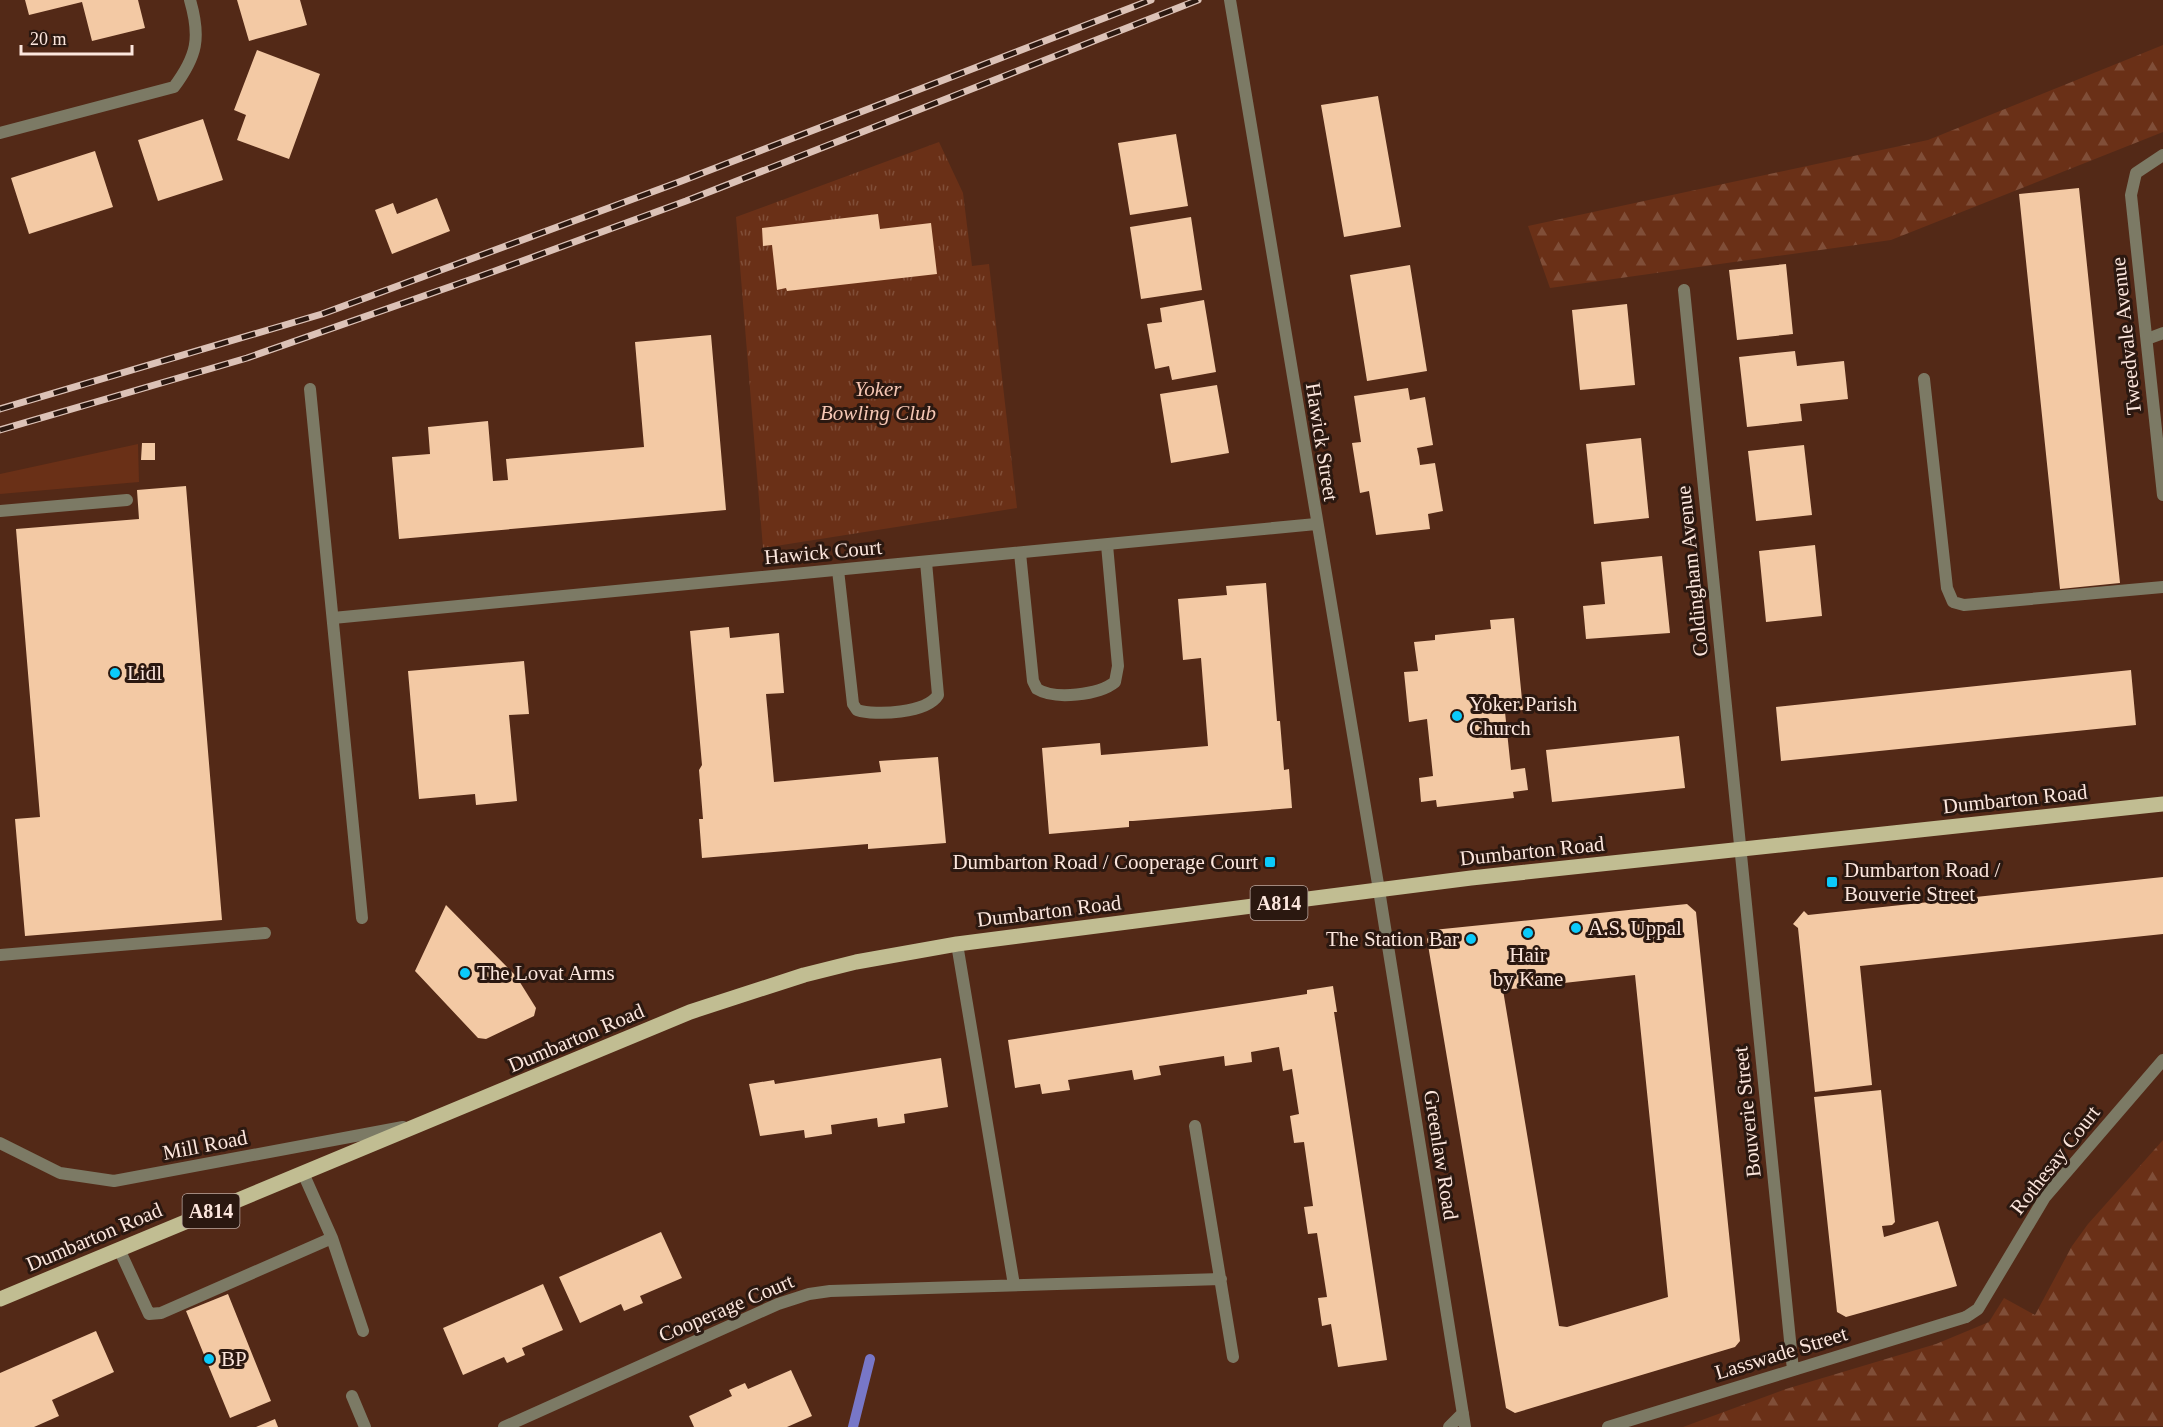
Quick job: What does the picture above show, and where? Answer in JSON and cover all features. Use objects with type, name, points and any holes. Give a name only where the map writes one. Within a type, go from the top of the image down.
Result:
[{"type":"main road","name":"Dumbarton Road","points":[[0,1299],[690,1012],[748,992],[856,962],[957,944],[1379,890],[2163,804]]},
{"type":"street","points":[[0,133],[174,87],[191,64],[197,26],[190,0]]},
{"type":"street","name":"Hawick Street","points":[[1230,0],[1379,890]]},
{"type":"street","name":"Tweedvale Avenue","points":[[2163,155],[2136,173],[2132,185],[2132,206],[2163,495]]},
{"type":"street","name":"Coldingham Avenue","points":[[1684,290],[1740,849]]},
{"type":"street","points":[[2147,339],[2163,333]]},
{"type":"street","points":[[1924,379],[1947,588],[1953,602],[1965,605],[2163,587]]},
{"type":"street","points":[[310,389],[362,918]]},
{"type":"street","points":[[0,511],[127,500]]},
{"type":"street","name":"Hawick Court","points":[[333,618],[1316,524]]},
{"type":"street","points":[[1020,553],[1033,681],[1037,689],[1054,695],[1101,690],[1115,682],[1119,666],[1107,545]]},
{"type":"street","points":[[838,570],[853,704],[857,710],[874,713],[927,706],[938,695],[926,562]]},
{"type":"street","name":"Bouverie Street","points":[[1740,849],[1793,1370]]},
{"type":"street","name":"Greenlaw Road","points":[[1379,890],[1465,1427]]},
{"type":"street","points":[[0,955],[265,933]]},
{"type":"street","points":[[957,944],[1014,1285]]},
{"type":"street","name":"Rothesay Court","points":[[1966,1317],[1978,1309],[2045,1197],[2163,1060]]},
{"type":"street","name":"Mill Road","points":[[0,1143],[60,1173],[114,1180],[423,1123]]},
{"type":"street","points":[[1195,1126],[1233,1358]]},
{"type":"street","points":[[303,1173],[332,1238],[363,1331]]},
{"type":"street","points":[[119,1249],[149,1314],[161,1313],[332,1238]]},
{"type":"street","name":"Cooperage Court","points":[[504,1427],[778,1304],[809,1294],[1221,1279]]},
{"type":"street","name":"Lasswade Street","points":[[1608,1427],[1966,1317]]},
{"type":"street","points":[[352,1396],[365,1427]]},
{"type":"street","points":[[1449,1427],[1463,1413]]},
{"type":"green space","points":[[2163,45],[2163,132],[1891,240],[1550,288],[1528,226],[1928,140]]},
{"type":"green space","name":"Yoker Bowling Club","points":[[939,142],[963,193],[972,266],[989,264],[1017,508],[763,548],[736,217]]},
{"type":"green space","points":[[138,444],[139,482],[0,494],[0,474]]},
{"type":"green space","points":[[2163,1140],[2163,1426],[1683,1427],[1786,1389],[1936,1344],[1989,1322],[2004,1298],[2035,1315],[2072,1246],[2088,1224]]},
{"type":"building","points":[[25,0],[138,0],[145,28],[92,41],[82,2],[29,15]]},
{"type":"building","points":[[237,0],[300,0],[307,25],[249,41]]},
{"type":"building","points":[[257,50],[320,74],[289,159],[237,140],[246,115],[234,110]]},
{"type":"building","points":[[1378,96],[1401,227],[1344,237],[1321,105]]},
{"type":"building","points":[[203,119],[223,180],[158,201],[138,140]]},
{"type":"building","points":[[1176,134],[1188,206],[1130,215],[1118,143]]},
{"type":"building","points":[[95,151],[113,207],[29,234],[11,178]]},
{"type":"building","points":[[2079,188],[2120,583],[2060,589],[2019,194]]},
{"type":"building","points":[[437,198],[450,231],[392,254],[375,210],[393,203],[397,214]]},
{"type":"building","points":[[878,214],[880,229],[931,223],[937,274],[787,291],[786,288],[777,290],[772,245],[763,246],[762,228]]},
{"type":"building","points":[[1191,217],[1202,290],[1141,299],[1130,227]]},
{"type":"building","points":[[1786,264],[1793,334],[1737,340],[1729,270]]},
{"type":"building","points":[[1410,265],[1427,371],[1367,381],[1350,275]]},
{"type":"building","points":[[1204,300],[1216,372],[1172,380],[1169,366],[1155,369],[1147,324],[1162,322],[1160,308]]},
{"type":"building","points":[[1627,304],[1635,385],[1580,390],[1572,310]]},
{"type":"building","points":[[711,335],[726,510],[399,539],[392,457],[430,454],[428,427],[488,421],[493,481],[508,480],[506,459],[644,447],[635,342]]},
{"type":"building","points":[[1795,351],[1797,366],[1844,361],[1848,399],[1800,404],[1802,421],[1747,427],[1739,357]]},
{"type":"building","points":[[1217,385],[1229,453],[1171,463],[1160,394]]},
{"type":"building","points":[[1408,388],[1410,400],[1425,397],[1433,445],[1417,448],[1420,465],[1435,463],[1443,511],[1428,514],[1430,529],[1376,535],[1369,491],[1360,493],[1352,443],[1361,442],[1354,396]]},
{"type":"building","points":[[1641,438],[1649,518],[1594,524],[1586,444]]},
{"type":"building","points":[[142,443],[155,443],[155,460],[141,460]]},
{"type":"building","points":[[1804,445],[1812,515],[1756,521],[1748,451]]},
{"type":"building","name":"Lidl","points":[[186,486],[222,920],[25,936],[15,819],[40,817],[16,529],[139,519],[137,490]]},
{"type":"building","points":[[1815,545],[1822,616],[1766,622],[1759,551]]},
{"type":"building","points":[[1662,556],[1670,633],[1586,639],[1583,606],[1605,604],[1601,562]]},
{"type":"building","points":[[1266,583],[1277,721],[1280,721],[1284,770],[1289,769],[1292,808],[1129,821],[1129,827],[1049,834],[1042,748],[1100,743],[1101,755],[1208,746],[1201,658],[1183,660],[1178,599],[1227,595],[1226,586]]},
{"type":"building","name":"Yoker Parish Church","points":[[1514,618],[1523,710],[1505,712],[1511,770],[1525,768],[1528,790],[1513,792],[1514,798],[1437,807],[1436,800],[1421,802],[1419,778],[1433,776],[1427,719],[1409,722],[1404,672],[1418,671],[1414,642],[1435,640],[1435,635],[1491,629],[1490,620]]},
{"type":"building","points":[[729,627],[730,638],[779,633],[784,693],[766,694],[774,782],[881,772],[879,761],[938,757],[946,843],[868,849],[868,844],[702,858],[699,819],[703,819],[699,770],[702,765],[690,631]]},
{"type":"building","points":[[524,661],[529,714],[509,715],[517,801],[476,805],[475,794],[419,799],[408,671]]},
{"type":"building","points":[[2131,670],[2136,725],[1781,761],[1776,707]]},
{"type":"building","points":[[1679,736],[1685,788],[1552,802],[1546,750]]},
{"type":"building","points":[[2163,877],[2163,934],[1860,966],[1872,1085],[1815,1092],[1798,928],[1793,924],[1804,911],[1808,915]]},
{"type":"building","points":[[1687,904],[1696,912],[1740,1341],[1735,1347],[1515,1413],[1506,1408],[1427,939],[1433,930]],"holes":[[[1635,975],[1668,1297],[1567,1327],[1559,1326],[1503,990]]]},
{"type":"building","name":"The Lovat Arms","points":[[446,905],[516,976],[536,1008],[534,1016],[486,1039],[478,1038],[415,971]]},
{"type":"building","points":[[1333,986],[1337,1012],[1334,1012],[1387,1360],[1338,1367],[1331,1324],[1322,1326],[1318,1298],[1327,1297],[1317,1233],[1308,1234],[1304,1207],[1313,1206],[1304,1142],[1294,1143],[1290,1116],[1299,1114],[1292,1069],[1283,1071],[1279,1047],[1251,1052],[1252,1062],[1225,1066],[1224,1056],[1159,1066],[1161,1075],[1134,1080],[1132,1070],[1068,1080],[1070,1090],[1042,1094],[1040,1084],[1015,1088],[1008,1040],[1307,994],[1307,990]]},
{"type":"building","points":[[941,1058],[948,1107],[904,1114],[905,1123],[878,1127],[877,1118],[831,1125],[832,1134],[805,1138],[804,1130],[760,1136],[749,1084],[774,1080],[775,1084]]},
{"type":"building","points":[[1881,1090],[1895,1222],[1892,1225],[1882,1226],[1884,1237],[1938,1221],[1957,1286],[1846,1317],[1837,1312],[1814,1097]]},
{"type":"building","points":[[661,1232],[682,1278],[640,1296],[643,1303],[624,1311],[621,1304],[580,1323],[559,1277]]},
{"type":"building","points":[[543,1284],[563,1330],[522,1348],[525,1355],[507,1363],[504,1357],[463,1375],[443,1328]]},
{"type":"building","points":[[228,1294],[271,1401],[230,1418],[186,1311]]},
{"type":"building","points":[[96,1331],[114,1372],[52,1400],[59,1416],[34,1427],[0,1427],[0,1373]]},
{"type":"building","points":[[791,1370],[812,1416],[787,1427],[694,1427],[689,1416],[732,1396],[729,1390],[745,1383],[748,1389]]},
{"type":"building","points":[[275,1419],[278,1427],[256,1427]]},
{"type":"waterway","points":[[853,1427],[870,1359]]},
{"type":"railway","points":[[0,409],[322,314],[679,182],[1151,0]]},
{"type":"railway","points":[[0,430],[247,358],[495,271],[686,201],[1198,0]]},
{"type":"place","name":"Lidl","points":[[115,673]]},
{"type":"place","name":"Yoker Parish Church","points":[[1457,716]]},
{"type":"place","name":"Dumbarton Road / Cooperage Court","points":[[1270,862]]},
{"type":"place","name":"Dumbarton Road / Bouverie Street","points":[[1832,882]]},
{"type":"place","name":"A.S. Uppal","points":[[1576,928]]},
{"type":"place","name":"Hair by Kane","points":[[1528,933]]},
{"type":"place","name":"The Station Bar","points":[[1471,939]]},
{"type":"place","name":"The Lovat Arms","points":[[465,973]]},
{"type":"place","name":"BP","points":[[209,1359]]}]
